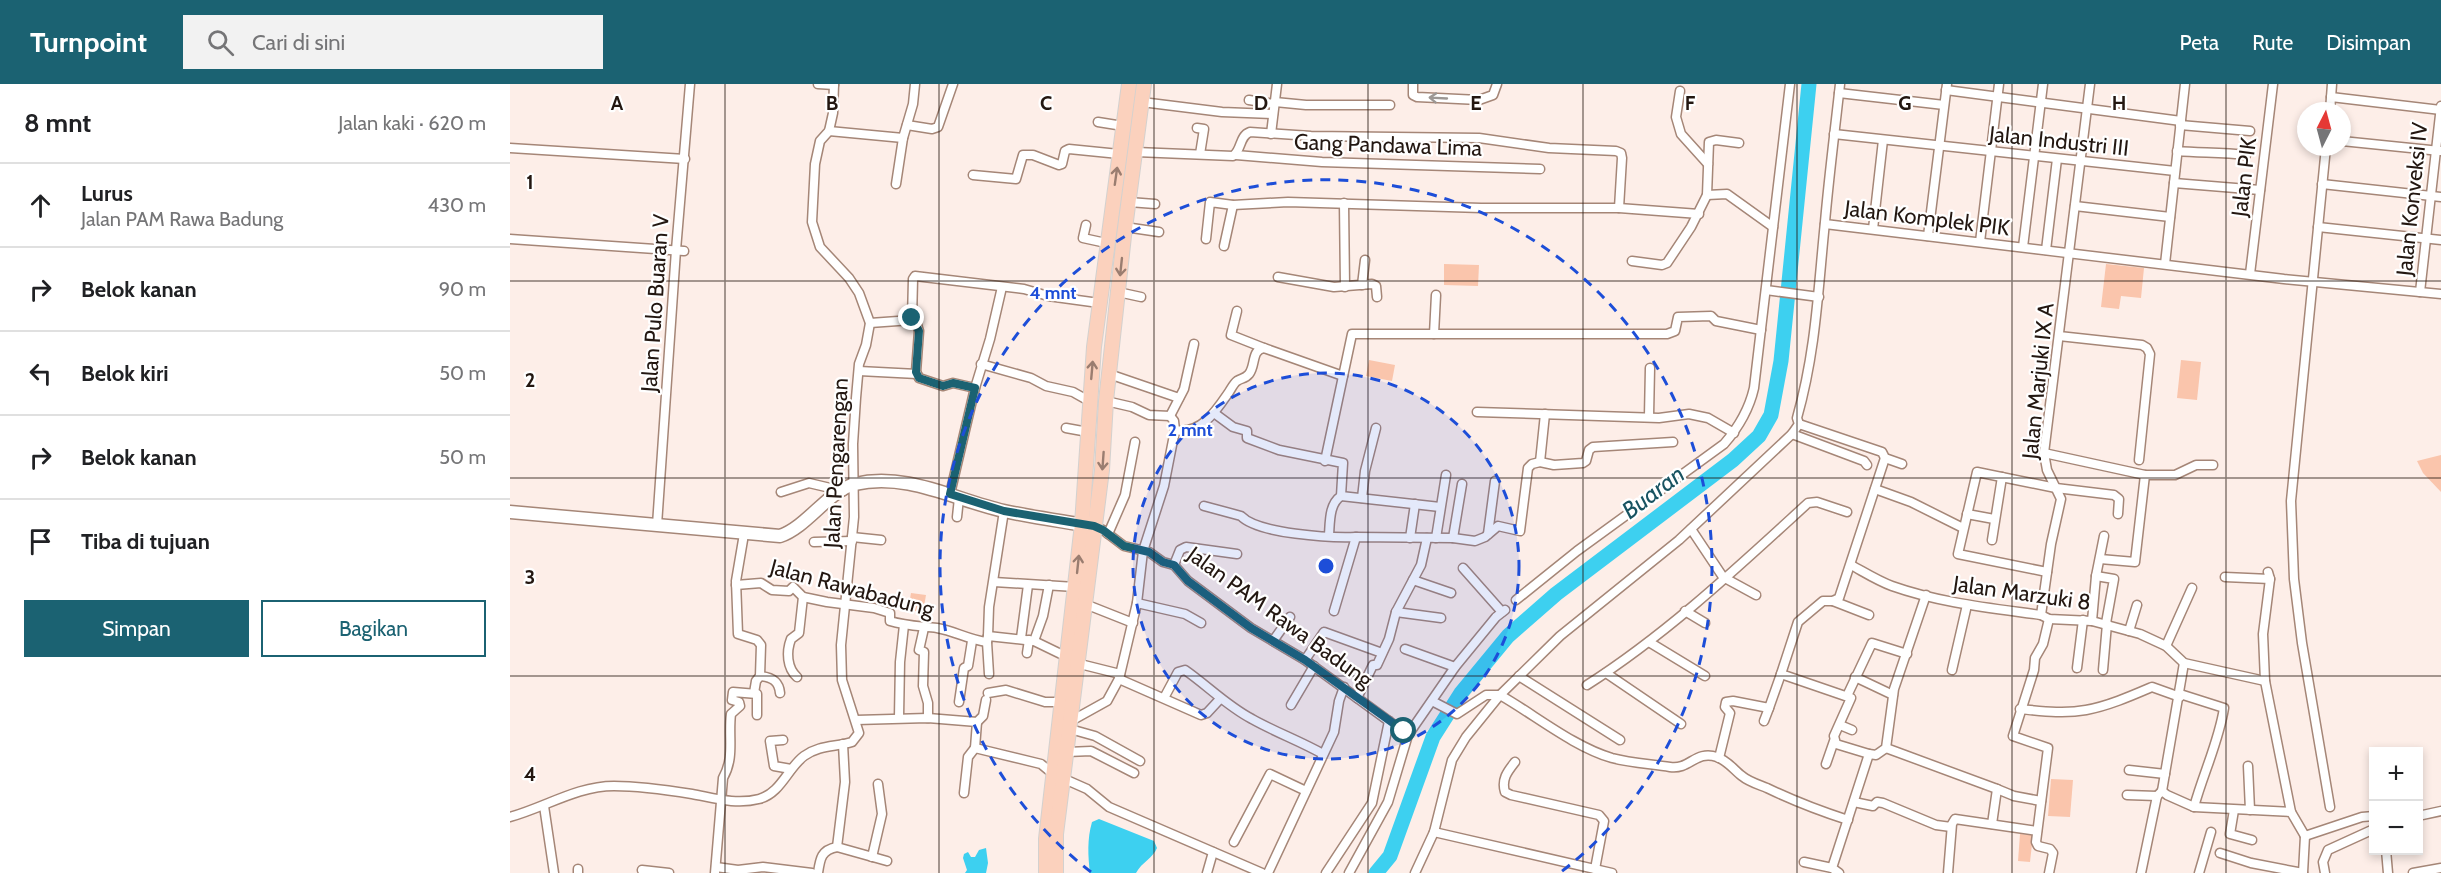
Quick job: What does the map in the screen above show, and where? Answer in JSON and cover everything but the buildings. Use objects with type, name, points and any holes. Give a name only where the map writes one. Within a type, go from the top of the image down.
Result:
[{"type":"main road","points":[[1056,873],[1061,702],[1085,604],[1089,401],[1106,243],[1129,84]]},
{"type":"main road","points":[[1046,873],[1046,839],[1058,776],[1067,752],[1071,725],[1075,587],[1102,471],[1106,401],[1125,227],[1144,84]]},
{"type":"street","name":"Jalan Pulo Buaran V","points":[[657,525],[680,250],[690,84]]},
{"type":"street","points":[[818,84],[834,85],[833,113],[829,131],[820,141],[815,164],[813,222],[820,247],[849,278],[859,293],[870,323],[912,320]]},
{"type":"street","points":[[896,184],[915,84]]},
{"type":"street","points":[[907,125],[932,129],[938,127],[953,84]]},
{"type":"street","points":[[1271,134],[1277,84]]},
{"type":"street","points":[[1413,84],[1413,95],[1417,97],[1479,100],[1493,95],[1497,84]]},
{"type":"street","points":[[1516,600],[1577,551],[1724,444],[1734,433],[1751,400],[1768,290],[1790,84]]},
{"type":"street","points":[[1980,242],[1999,84]]},
{"type":"street","points":[[2023,247],[2043,84]]},
{"type":"street","name":"Jalan Marjuki IX A","points":[[2041,801],[2048,748],[2013,737],[2034,670],[2035,658],[2043,644],[2047,572],[2061,500],[2047,470],[2044,453],[2091,84]]},
{"type":"street","points":[[2164,264],[2185,84]]},
{"type":"street","name":"Jalan PIK","points":[[2250,274],[2273,84]]},
{"type":"street","points":[[2331,102],[2332,84]]},
{"type":"street","points":[[1928,236],[1946,87],[1998,97],[2250,131]]},
{"type":"street","points":[[1840,88],[1944,105]]},
{"type":"street","name":"Jalan Komplek PIK","points":[[1840,88],[1825,224],[2284,279],[2441,294]]},
{"type":"street","points":[[1680,91],[1676,117],[1682,134],[1708,164]]},
{"type":"street","points":[[2331,97],[2441,109]]},
{"type":"street","points":[[1249,100],[1306,105],[1390,105]]},
{"type":"street","points":[[1142,102],[1222,112],[1273,114]]},
{"type":"street","name":"Jalan Konveksi IV","points":[[2420,292],[2438,151],[2441,109]]},
{"type":"street","points":[[1098,122],[1123,126]]},
{"type":"street","points":[[1197,128],[1204,129],[1200,154]]},
{"type":"street","points":[[829,131],[903,138]]},
{"type":"street","points":[[1236,154],[1246,134],[1479,138],[1549,148],[1616,151],[1621,153],[1622,158],[1618,208]]},
{"type":"street","name":"Jalan Industri III","points":[[1834,134],[2175,171]]},
{"type":"street","points":[[1873,229],[1883,140]]},
{"type":"street","points":[[1632,261],[1662,265],[1667,263],[1699,214],[1707,195],[1709,142],[1739,143]]},
{"type":"street","points":[[2351,142],[2438,151]]},
{"type":"street","points":[[510,148],[685,159]]},
{"type":"street","points":[[973,175],[1016,179],[1023,155],[1033,155],[1059,165],[1062,164],[1065,151],[1069,149],[1119,154]]},
{"type":"street","points":[[2177,151],[2246,154]]},
{"type":"street","name":"Gang Pandawa Lima","points":[[1136,152],[1236,154],[1322,162],[1540,169]]},
{"type":"street","points":[[2325,156],[2291,501],[2294,579],[2302,642],[2330,807]]},
{"type":"street","points":[[2046,250],[2057,159]]},
{"type":"street","points":[[2174,183],[2260,190]]},
{"type":"street","points":[[2322,184],[2441,197]]},
{"type":"street","points":[[1707,195],[1727,194],[1773,227]]},
{"type":"street","points":[[1129,202],[1155,204]]},
{"type":"street","points":[[1206,239],[1209,203],[1233,205],[1278,202],[1481,208],[1618,208],[1699,214]]},
{"type":"street","points":[[1344,203],[1345,287]]},
{"type":"street","points":[[1224,246],[1233,205]]},
{"type":"street","points":[[2075,206],[2170,217]]},
{"type":"street","points":[[1799,424],[1797,418],[1808,378],[1825,224]]},
{"type":"street","points":[[1086,225],[1083,238],[1106,243]]},
{"type":"street","points":[[1125,227],[1160,232]]},
{"type":"street","points":[[2318,227],[2441,240]]},
{"type":"street","points":[[510,239],[680,250]]},
{"type":"street","points":[[1362,285],[1365,260]]},
{"type":"street","points":[[975,388],[953,383],[943,386],[920,379],[916,374],[919,331],[912,320],[914,277],[1002,287],[1099,303]]},
{"type":"street","points":[[1278,277],[1345,287],[1374,285],[1377,297]]},
{"type":"street","points":[[957,518],[954,496],[975,388],[1002,287]]},
{"type":"street","points":[[1768,290],[1818,297]]},
{"type":"street","points":[[1118,292],[1141,297]]},
{"type":"street","points":[[1434,334],[1437,295]]},
{"type":"street","points":[[1237,311],[1231,335],[1343,376]]},
{"type":"street","points":[[1324,461],[1352,334],[1667,334],[1675,331],[1677,319],[1680,317],[1711,316],[1716,321],[1761,330]]},
{"type":"street","name":"Jalan Pengarengan","points":[[856,720],[841,672],[852,539],[849,487],[859,371],[870,323]]},
{"type":"street","points":[[2059,336],[2142,345],[2147,348],[2150,354],[2139,460]]},
{"type":"street","points":[[1170,416],[1186,384],[1194,344]]},
{"type":"street","points":[[1174,430],[1191,429],[1203,423],[1214,413],[1236,381],[1244,378],[1250,372],[1256,352],[1264,348]]},
{"type":"street","points":[[981,364],[1031,378],[1046,386],[1073,392],[1089,401]]},
{"type":"street","points":[[1649,416],[1650,368]]},
{"type":"street","points":[[859,371],[916,374]]},
{"type":"street","points":[[1109,374],[1179,398]]},
{"type":"street","points":[[1071,725],[1107,701],[1120,677],[1137,603],[1143,551],[1164,486],[1174,430],[1174,421],[1170,416],[1149,415],[1132,407],[1106,401]]},
{"type":"street","points":[[1477,412],[1659,417],[1682,413],[1719,423],[1734,433]]},
{"type":"street","points":[[1214,413],[1233,427],[1247,431],[1247,438],[1279,450],[1344,464],[1341,496],[1332,511],[1329,535]]},
{"type":"street","points":[[1540,462],[1545,414]]},
{"type":"street","points":[[1415,873],[1434,832],[1452,760],[1466,737],[1500,695],[1560,636],[1691,529],[1792,434],[1799,424]]},
{"type":"street","points":[[1799,424],[1882,452],[1885,458],[1902,464]]},
{"type":"street","points":[[1066,428],[1088,432]]},
{"type":"street","points":[[1362,498],[1365,471],[1376,428]]},
{"type":"street","points":[[1792,434],[1864,461],[1867,465]]},
{"type":"street","points":[[1108,534],[1125,495],[1135,442]]},
{"type":"street","points":[[1204,507],[1241,516],[1269,529],[1306,535],[1454,538],[1475,541],[1498,526],[1520,531],[1528,468],[1532,464],[1540,462],[1554,465],[1583,463],[1586,461],[1589,450],[1593,447],[1623,443],[1673,442]]},
{"type":"street","points":[[2044,453],[2145,476],[2175,475],[2196,465],[2213,465]]},
{"type":"street","points":[[1833,601],[1839,598],[1851,565],[1885,458]]},
{"type":"street","points":[[2047,572],[1996,560],[1960,555],[1957,550],[1977,472],[2056,488],[2114,495],[2119,499],[2118,514]]},
{"type":"street","points":[[1357,698],[1373,665],[1377,665],[1396,612],[1421,565],[1440,507],[1446,475]]},
{"type":"street","points":[[2100,559],[2135,562],[2145,476]]},
{"type":"street","points":[[1992,540],[2002,477]]},
{"type":"street","points":[[1488,534],[1495,481]]},
{"type":"street","name":"Jalan PAM Rawa Badung","points":[[849,487],[881,482],[921,485],[1004,511],[1088,525],[1108,534],[1124,546],[1143,551],[1174,565],[1188,581],[1251,628],[1314,666],[1408,735]]},
{"type":"street","points":[[781,492],[809,483],[849,487]]},
{"type":"street","points":[[1454,538],[1462,484]]},
{"type":"street","points":[[510,512],[773,536],[785,534],[849,487]]},
{"type":"street","points":[[1875,489],[1911,502],[1963,528]]},
{"type":"street","points":[[1341,496],[1440,507]]},
{"type":"street","points":[[1587,685],[1649,642],[1724,577],[1733,572],[1808,503],[1817,502],[1847,512]]},
{"type":"street","points":[[1410,538],[1415,504]]},
{"type":"street","points":[[989,674],[989,607],[1004,511]]},
{"type":"street","points":[[1967,514],[1994,519]]},
{"type":"street","points":[[1691,529],[1724,577],[1756,595]]},
{"type":"street","points":[[744,534],[736,585],[738,635],[753,638],[761,645],[760,676],[756,681],[754,693]]},
{"type":"street","points":[[2078,668],[2104,536]]},
{"type":"street","points":[[1334,611],[1356,537]]},
{"type":"street","points":[[814,542],[852,539],[881,540]]},
{"type":"street","points":[[1174,565],[1180,550],[1186,548],[1237,554]]},
{"type":"street","name":"Jalan Marzuki 8","points":[[1851,565],[1890,585],[1926,596],[2045,617],[2087,620],[2140,634],[2166,645],[2184,663]]},
{"type":"street","points":[[1349,873],[1388,802],[1408,735],[1436,703],[1455,667],[1503,611],[1463,568]]},
{"type":"street","points":[[2225,577],[2269,575],[2263,634],[2265,681],[2291,812],[2312,834]]},
{"type":"street","points":[[2096,576],[2114,579],[2106,624],[2103,670]]},
{"type":"street","points":[[1413,580],[1451,593]]},
{"type":"street","points":[[994,582],[1075,587]]},
{"type":"street","name":"Jalan Rawabadung","points":[[736,585],[761,583],[772,590],[789,591],[793,587],[803,597],[874,608],[890,613],[890,621],[954,632],[972,641],[1028,640]]},
{"type":"street","points":[[1027,652],[1028,585]]},
{"type":"street","points":[[1028,640],[1043,616],[1049,585]]},
{"type":"street","points":[[2166,645],[2192,588]]},
{"type":"street","points":[[1834,741],[1836,744],[1869,754],[1882,753],[1886,748],[1893,695],[1926,596]]},
{"type":"street","points":[[796,677],[791,672],[788,652],[791,639],[799,633],[803,597]]},
{"type":"street","points":[[1764,721],[1798,622],[1823,601],[1833,601],[1869,615]]},
{"type":"street","points":[[1137,603],[1185,614],[1201,623]]},
{"type":"street","points":[[1085,604],[1132,624]]},
{"type":"street","points":[[1952,670],[1967,605]]},
{"type":"street","points":[[2129,631],[2137,605]]},
{"type":"street","points":[[1685,611],[1705,623]]},
{"type":"street","points":[[1396,612],[1441,618]]},
{"type":"street","points":[[1273,641],[1290,618]]},
{"type":"street","points":[[899,717],[900,662],[904,625]]},
{"type":"street","points":[[924,628],[920,650],[924,652],[923,686],[928,703],[928,718]]},
{"type":"street","points":[[1305,660],[1324,632],[1382,653]]},
{"type":"street","points":[[1028,640],[1072,660],[1120,677],[1201,715],[1207,713],[1220,699]]},
{"type":"street","points":[[959,702],[964,668],[968,666],[972,641]]},
{"type":"street","points":[[1649,642],[1705,676]]},
{"type":"street","points":[[1847,696],[1872,643],[1907,654]]},
{"type":"street","points":[[1405,649],[1455,667]]},
{"type":"street","points":[[2141,873],[2165,774],[2184,663],[2265,681]]},
{"type":"street","points":[[1291,705],[1314,666]]},
{"type":"street","points":[[1164,698],[1178,672],[1182,669],[1200,680],[1220,699],[1252,719],[1323,754]]},
{"type":"street","points":[[1606,673],[1681,724]]},
{"type":"street","points":[[1781,674],[1847,696],[1851,700],[1826,764]]},
{"type":"street","points":[[760,676],[774,679],[780,693]]},
{"type":"street","points":[[1519,676],[1620,740]]},
{"type":"street","points":[[1856,677],[1893,695]]},
{"type":"street","points":[[1268,873],[1334,732],[1339,701],[1344,687]]},
{"type":"street","points":[[2020,710],[2065,712],[2085,710],[2152,687],[2224,708],[2194,807]]},
{"type":"street","points":[[964,794],[968,757],[975,748],[977,722],[983,716],[987,696],[1006,690],[1045,702],[1061,702]]},
{"type":"street","points":[[757,715],[759,697],[754,693],[733,692],[732,700],[739,702],[740,706],[731,712],[729,732],[732,752],[729,767],[723,778],[715,870],[763,867],[812,873]]},
{"type":"street","points":[[1436,703],[1460,714],[1486,695],[1500,695],[1591,750],[1612,758],[1673,767],[1687,764],[1704,754],[1719,758],[1742,776],[1808,807],[1848,820]]},
{"type":"street","points":[[1719,758],[1730,713],[1725,707],[1727,701],[1769,708]]},
{"type":"street","points":[[510,817],[586,789],[614,786],[678,792],[742,802],[769,796],[790,769],[812,751],[855,740],[858,733],[856,720],[899,717],[977,722]]},
{"type":"street","points":[[1326,873],[1372,803],[1389,721]]},
{"type":"street","points":[[1071,725],[1140,761]]},
{"type":"street","points":[[1840,725],[1852,730]]},
{"type":"street","points":[[783,740],[770,741],[773,762],[776,768],[790,769]]},
{"type":"street","points":[[837,847],[838,825],[844,795],[843,744]]},
{"type":"street","points":[[975,748],[1037,762],[1058,776],[1087,789],[1109,807],[1262,873]]},
{"type":"street","points":[[1886,748],[2014,796],[2041,801],[2036,844],[2053,852],[2049,873]]},
{"type":"street","points":[[1067,752],[1091,751],[1134,773]]},
{"type":"street","points":[[1804,862],[1835,870],[1869,754]]},
{"type":"street","points":[[1515,762],[1504,778],[1505,792],[1599,815],[1604,821],[1594,869]]},
{"type":"street","points":[[2248,766],[2250,810]]},
{"type":"street","points":[[2129,770],[2165,774]]},
{"type":"street","points":[[1234,842],[1270,774],[1306,791]]},
{"type":"street","points":[[872,857],[882,814],[878,784]]},
{"type":"street","points":[[1992,824],[1997,789]]},
{"type":"street","points":[[2127,795],[2167,795],[2194,807],[2291,812]]},
{"type":"street","points":[[1854,802],[1873,806],[1877,802],[1883,803],[1936,825],[1951,827]]},
{"type":"street","points":[[544,806],[554,873]]},
{"type":"street","points":[[2234,810],[2230,834],[2252,840]]},
{"type":"street","points":[[2423,815],[2441,811]]},
{"type":"street","points":[[2312,834],[2369,816]]},
{"type":"street","points":[[1948,873],[1953,820],[2037,831]]},
{"type":"street","points":[[2325,873],[2323,862],[2331,848],[2369,831]]},
{"type":"street","points":[[1434,832],[1612,873]]},
{"type":"street","points":[[2199,873],[2211,832]]},
{"type":"street","points":[[2220,853],[2251,863],[2303,873],[2312,834]]},
{"type":"street","points":[[818,873],[821,857],[828,848],[837,847],[887,861]]},
{"type":"street","points":[[1207,873],[1213,852]]},
{"type":"street","points":[[2386,855],[2388,873]]},
{"type":"street","points":[[1420,873],[1423,859]]},
{"type":"street","points":[[642,870],[669,873]]},
{"type":"street","points":[[2413,873],[2437,870]]},
{"type":"shaded area","points":[[1444,264],[1479,265],[1478,286],[1444,285]]},
{"type":"shaded area","points":[[2106,264],[2144,268],[2141,298],[2121,296],[2119,309],[2101,307]]},
{"type":"shaded area","points":[[1369,360],[1395,365],[1392,381],[1366,376]]},
{"type":"shaded area","points":[[2181,360],[2201,362],[2197,400],[2177,398]]},
{"type":"shaded area","points":[[2441,455],[2441,492],[2423,473],[2417,461]]},
{"type":"shaded area","points":[[911,593],[926,595],[923,612],[908,610]]},
{"type":"shaded area","points":[[2051,779],[2073,780],[2070,817],[2048,816]]},
{"type":"shaded area","points":[[2020,834],[2033,835],[2030,862],[2018,861]]},
{"type":"water","points":[[1099,819],[1154,841],[1157,848],[1136,873],[1090,873],[1089,835],[1092,822]]},
{"type":"water","points":[[986,848],[988,863],[986,873],[965,873],[967,870],[964,854],[968,852],[971,857],[975,857],[979,850]]},
{"type":"waterway","name":"Buaran","points":[[1376,873],[1390,856],[1433,737],[1461,693],[1508,636],[1556,594],[1733,460],[1759,436],[1771,415],[1781,361],[1809,84]]},
{"type":"route","points":[[912,318],[919,331],[916,375],[943,386],[953,383],[975,388],[950,494],[1004,511],[1094,526],[1124,546],[1149,552],[1163,562],[1174,565],[1188,581],[1251,628],[1305,660],[1404,731]]}]
